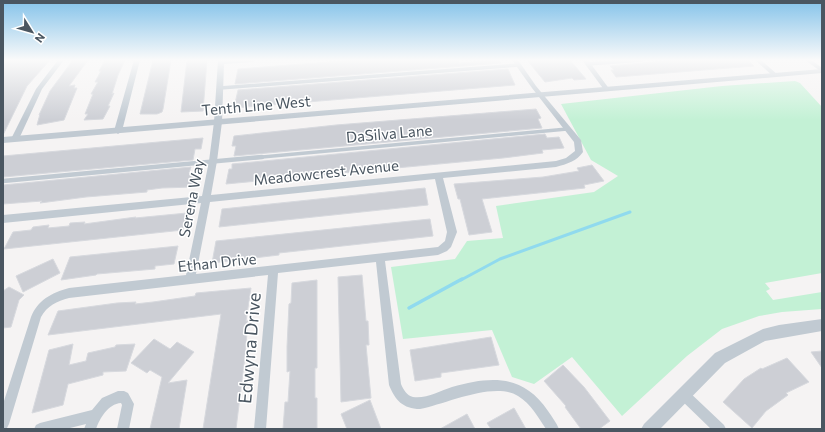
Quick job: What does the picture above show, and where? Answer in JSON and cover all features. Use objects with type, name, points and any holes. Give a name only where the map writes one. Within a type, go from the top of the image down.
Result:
[{"type":"street","points":[[15,140],[39,88],[45,80]]},
{"type":"street","points":[[118,131],[132,80]]},
{"type":"street","name":"Serena Way","points":[[190,280],[213,161],[218,122],[220,80]]},
{"type":"street","name":"Meadowcrest Avenue","points":[[3,219],[567,162],[578,154],[580,149],[578,142],[530,80]]},
{"type":"street","points":[[600,80],[607,90]]},
{"type":"street","name":"Tenth Line West","points":[[3,140],[717,80]]},
{"type":"street","name":"Ethan Drive","points":[[3,424],[36,317],[45,304],[58,296],[69,293],[438,251],[443,249],[450,242],[452,232],[438,175]]},
{"type":"street","points":[[380,258],[395,385],[402,396],[412,403],[424,403],[451,394],[492,386],[514,388],[523,392],[534,402],[552,429]]},
{"type":"street","name":"Edwyna Drive","points":[[260,429],[273,270]]},
{"type":"street","points":[[649,429],[720,358],[750,341],[779,331],[822,325]]},
{"type":"street","points":[[683,394],[720,429]]},
{"type":"street","points":[[90,429],[94,416],[109,400],[124,397],[128,404],[123,429]]},
{"type":"street","points":[[40,429],[94,416]]},
{"type":"lane","points":[[220,88],[310,80]]},
{"type":"lane","name":"DaSilva Lane","points":[[3,181],[567,129]]},
{"type":"green space","points":[[795,81],[800,83],[822,107],[822,273],[765,283],[770,289],[766,291],[773,300],[822,292],[822,309],[782,312],[759,316],[722,329],[687,356],[622,416],[572,357],[534,384],[512,377],[492,330],[403,339],[391,267],[455,259],[467,241],[503,238],[496,206],[594,192],[618,176],[591,160],[561,104],[722,86]]},
{"type":"building","points":[[3,80],[32,80],[27,86],[3,135]]},
{"type":"building","points":[[58,80],[73,80],[69,86],[75,85],[74,88],[77,88],[64,120],[37,125],[40,114],[39,115],[50,91]]},
{"type":"building","points":[[96,80],[116,80],[112,94],[114,93],[108,106],[110,106],[103,119],[84,120],[88,114],[85,114],[93,94],[91,94],[98,82],[95,82]]},
{"type":"building","points":[[148,80],[168,80],[162,112],[157,114],[140,114]]},
{"type":"building","points":[[185,80],[205,80],[203,111],[181,112]]},
{"type":"building","points":[[236,80],[284,80],[235,84]]},
{"type":"building","points":[[365,80],[513,80],[515,85],[234,108],[238,90]]},
{"type":"building","points":[[543,80],[557,80],[545,82]]},
{"type":"building","points":[[536,109],[541,118],[538,119],[542,128],[234,156],[236,146],[232,146],[234,136],[336,125]]},
{"type":"building","points":[[545,134],[547,138],[559,137],[564,148],[542,150],[543,153],[503,158],[226,184],[229,169],[232,169],[232,164]]},
{"type":"building","points":[[203,138],[201,149],[195,149],[193,160],[3,177],[3,156]]},
{"type":"building","points":[[592,165],[604,181],[584,185],[585,188],[482,199],[492,232],[469,235],[460,199],[458,199],[454,184],[543,177],[579,171],[577,168]]},
{"type":"building","points":[[191,167],[189,173],[197,173],[193,187],[162,188],[147,190],[147,192],[86,197],[40,203],[42,201],[3,204],[3,185]]},
{"type":"building","points":[[425,188],[428,205],[219,227],[222,209]]},
{"type":"building","points":[[187,213],[183,230],[4,249],[13,232],[31,230],[33,227],[49,225],[48,228],[69,226],[70,223],[85,222],[84,224],[136,217],[135,218]]},
{"type":"building","points":[[430,219],[433,236],[279,253],[279,255],[212,263],[216,241]]},
{"type":"building","points":[[178,246],[174,264],[155,266],[155,269],[97,274],[61,280],[70,257]]},
{"type":"building","points":[[53,259],[60,273],[23,292],[16,276]]},
{"type":"building","points":[[362,275],[366,321],[368,321],[369,345],[366,345],[371,398],[341,402],[338,277]]},
{"type":"building","points":[[317,280],[317,368],[315,368],[315,398],[317,398],[317,429],[283,429],[285,402],[288,402],[290,371],[287,372],[287,347],[289,304],[291,303],[292,283]]},
{"type":"building","points":[[9,287],[24,295],[19,300],[11,327],[3,328],[3,291]]},
{"type":"building","points":[[251,288],[246,321],[248,321],[245,356],[236,429],[203,429],[221,314],[48,335],[58,311],[117,303],[136,302],[135,304],[153,302],[195,296],[196,293]]},
{"type":"building","points":[[491,337],[499,365],[441,373],[441,377],[415,381],[410,350]]},
{"type":"building","points":[[154,339],[170,349],[177,342],[194,352],[168,383],[187,380],[179,429],[150,429],[162,377],[150,370],[147,373],[131,363]]},
{"type":"building","points":[[73,344],[69,365],[86,361],[88,353],[115,347],[116,345],[135,344],[126,371],[103,372],[103,375],[68,384],[63,405],[32,413],[49,350]]},
{"type":"building","points":[[822,351],[822,368],[811,352]]},
{"type":"building","points":[[787,358],[809,382],[786,393],[788,395],[766,411],[752,428],[723,402],[744,379],[761,368],[762,369]]},
{"type":"building","points":[[563,365],[584,387],[610,421],[599,429],[581,429],[565,407],[566,406],[544,381]]},
{"type":"building","points":[[370,400],[381,429],[347,429],[341,414]]},
{"type":"building","points":[[514,408],[526,429],[491,429],[487,423]]},
{"type":"building","points":[[467,414],[475,429],[440,429]]},
{"type":"waterway","points":[[461,280],[500,259],[630,212]]},
{"type":"waterway","points":[[409,308],[462,279]]}]
